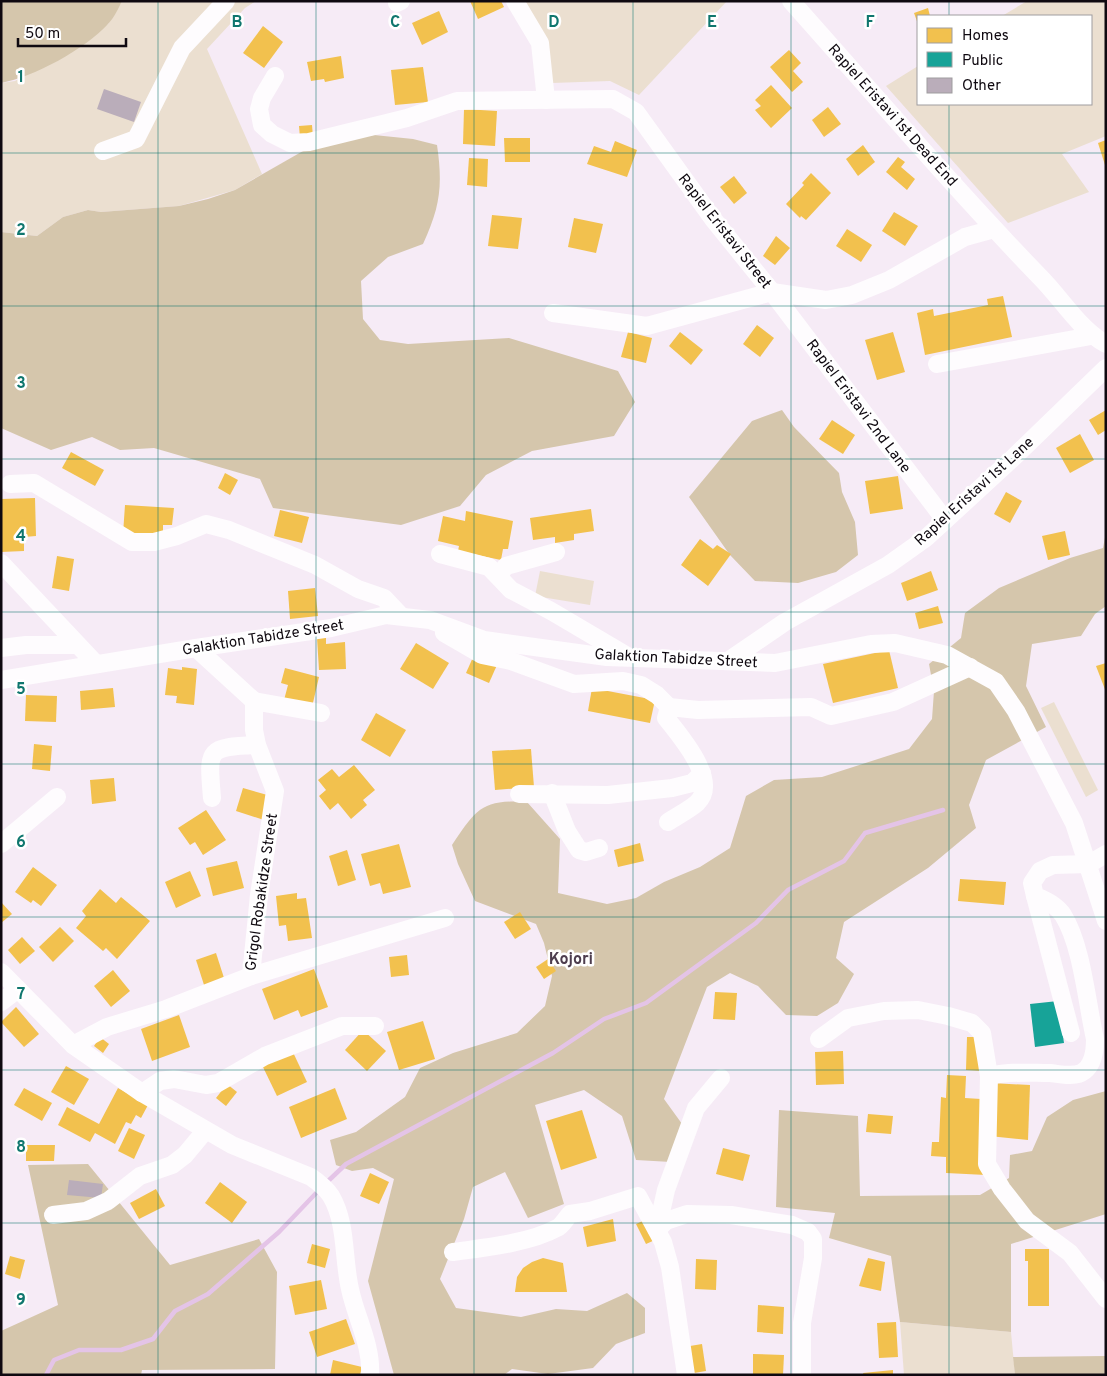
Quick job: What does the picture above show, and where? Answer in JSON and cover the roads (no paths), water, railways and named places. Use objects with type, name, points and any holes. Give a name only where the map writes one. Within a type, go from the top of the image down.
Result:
[{"type":"street","points":[[103,151],[136,139],[182,48],[226,1]]},
{"type":"street","points":[[515,1],[540,43],[546,100]]},
{"type":"street","name":"Rapiel Eristavi 1st Dead End","points":[[791,1],[994,229]]},
{"type":"street","name":"Rapiel Eristavi Street","points":[[275,76],[262,98],[259,109],[262,125],[272,134],[290,143],[308,142],[423,114],[431,108],[457,101],[613,99],[636,112],[713,218],[772,292],[826,300],[852,295],[889,280],[965,237],[994,229]]},
{"type":"street","points":[[994,229],[1058,295],[1098,340]]},
{"type":"street","points":[[553,313],[646,326],[772,292]]},
{"type":"street","name":"Rapiel Eristavi 2nd Lane","points":[[772,292],[945,520]]},
{"type":"street","points":[[937,364],[1098,340]]},
{"type":"street","name":"Rapiel Eristavi 1st Lane","points":[[728,661],[785,622],[888,565],[926,538],[1014,458],[1106,368]]},
{"type":"street","points":[[10,484],[34,482],[132,542],[154,542],[206,524],[229,530],[315,565],[358,589],[384,598],[400,615]]},
{"type":"street","points":[[498,576],[506,566],[556,552]]},
{"type":"street","points":[[440,554],[489,567],[511,590],[629,657]]},
{"type":"street","points":[[1,563],[96,664]]},
{"type":"street","name":"Galaktion Tabidze Street","points":[[1,680],[332,628],[386,615],[400,615],[430,620],[484,640],[607,657],[774,663],[871,644],[896,643],[947,655],[996,682],[1016,711],[1074,823],[1089,864],[1106,921]]},
{"type":"street","points":[[430,620],[446,635],[482,655],[511,662],[574,684],[623,680],[641,685],[657,695],[669,707],[698,710],[811,707],[831,716],[893,702],[970,667]]},
{"type":"street","points":[[1,648],[26,645],[77,645]]},
{"type":"street","points":[[196,648],[254,701],[320,713]]},
{"type":"street","name":"Grigol Robakidze Street","points":[[73,1044],[107,1027],[166,1009],[250,976],[259,895],[275,791],[257,745],[254,730],[254,701]]},
{"type":"street","points":[[668,822],[699,802],[706,786],[702,773],[685,742],[666,718],[669,707]]},
{"type":"street","points":[[212,798],[210,758],[215,751],[224,746],[257,745]]},
{"type":"street","points":[[519,794],[608,795],[672,788],[692,783],[702,773]]},
{"type":"street","points":[[552,793],[567,831],[579,850],[586,852],[599,848]]},
{"type":"street","points":[[1,844],[57,797]]},
{"type":"street","points":[[1071,1033],[1032,883],[1040,871],[1053,866],[1089,864],[1106,854]]},
{"type":"street","points":[[989,1076],[1006,1072],[1068,1075],[1082,1073],[1090,1064],[1095,1052],[1094,1039],[1072,935],[1063,914],[1049,902],[1035,896]]},
{"type":"street","points":[[250,976],[445,918]]},
{"type":"street","points":[[1,972],[73,1044],[142,1092],[205,1131],[232,1145],[311,1177],[331,1196],[341,1226],[350,1289],[371,1360],[370,1375]]},
{"type":"street","points":[[1,1002],[18,989]]},
{"type":"street","points":[[819,1039],[848,1018],[884,1011],[918,1010],[972,1023],[982,1033],[989,1076],[987,1164],[1002,1189],[1027,1221],[1070,1253],[1106,1300]]},
{"type":"street","points":[[142,1092],[160,1081],[174,1079],[206,1086],[218,1082],[265,1056],[342,1026],[375,1026]]},
{"type":"street","points":[[657,1230],[666,1190],[696,1108],[721,1078]]},
{"type":"street","points":[[53,1215],[86,1211],[108,1201],[140,1176],[172,1165],[185,1155],[205,1131]]},
{"type":"street","points":[[453,1252],[490,1247],[535,1236],[558,1228],[570,1214],[590,1211],[638,1196],[657,1230],[670,1267],[686,1375]]},
{"type":"street","points":[[657,1230],[666,1221],[687,1214],[732,1215],[792,1225],[808,1232],[813,1239],[813,1258],[802,1323],[802,1375]]},
{"type":"waterway","points":[[325,1184],[346,1164],[553,1053],[604,1019],[646,1003],[756,923],[788,890],[844,861],[865,833],[943,810]]},
{"type":"waterway","points":[[46,1375],[54,1360],[79,1350],[121,1350],[153,1339],[175,1311],[208,1294],[279,1232],[320,1189]]},
{"type":"district","name":"Kojori","points":[[571,958]]}]
